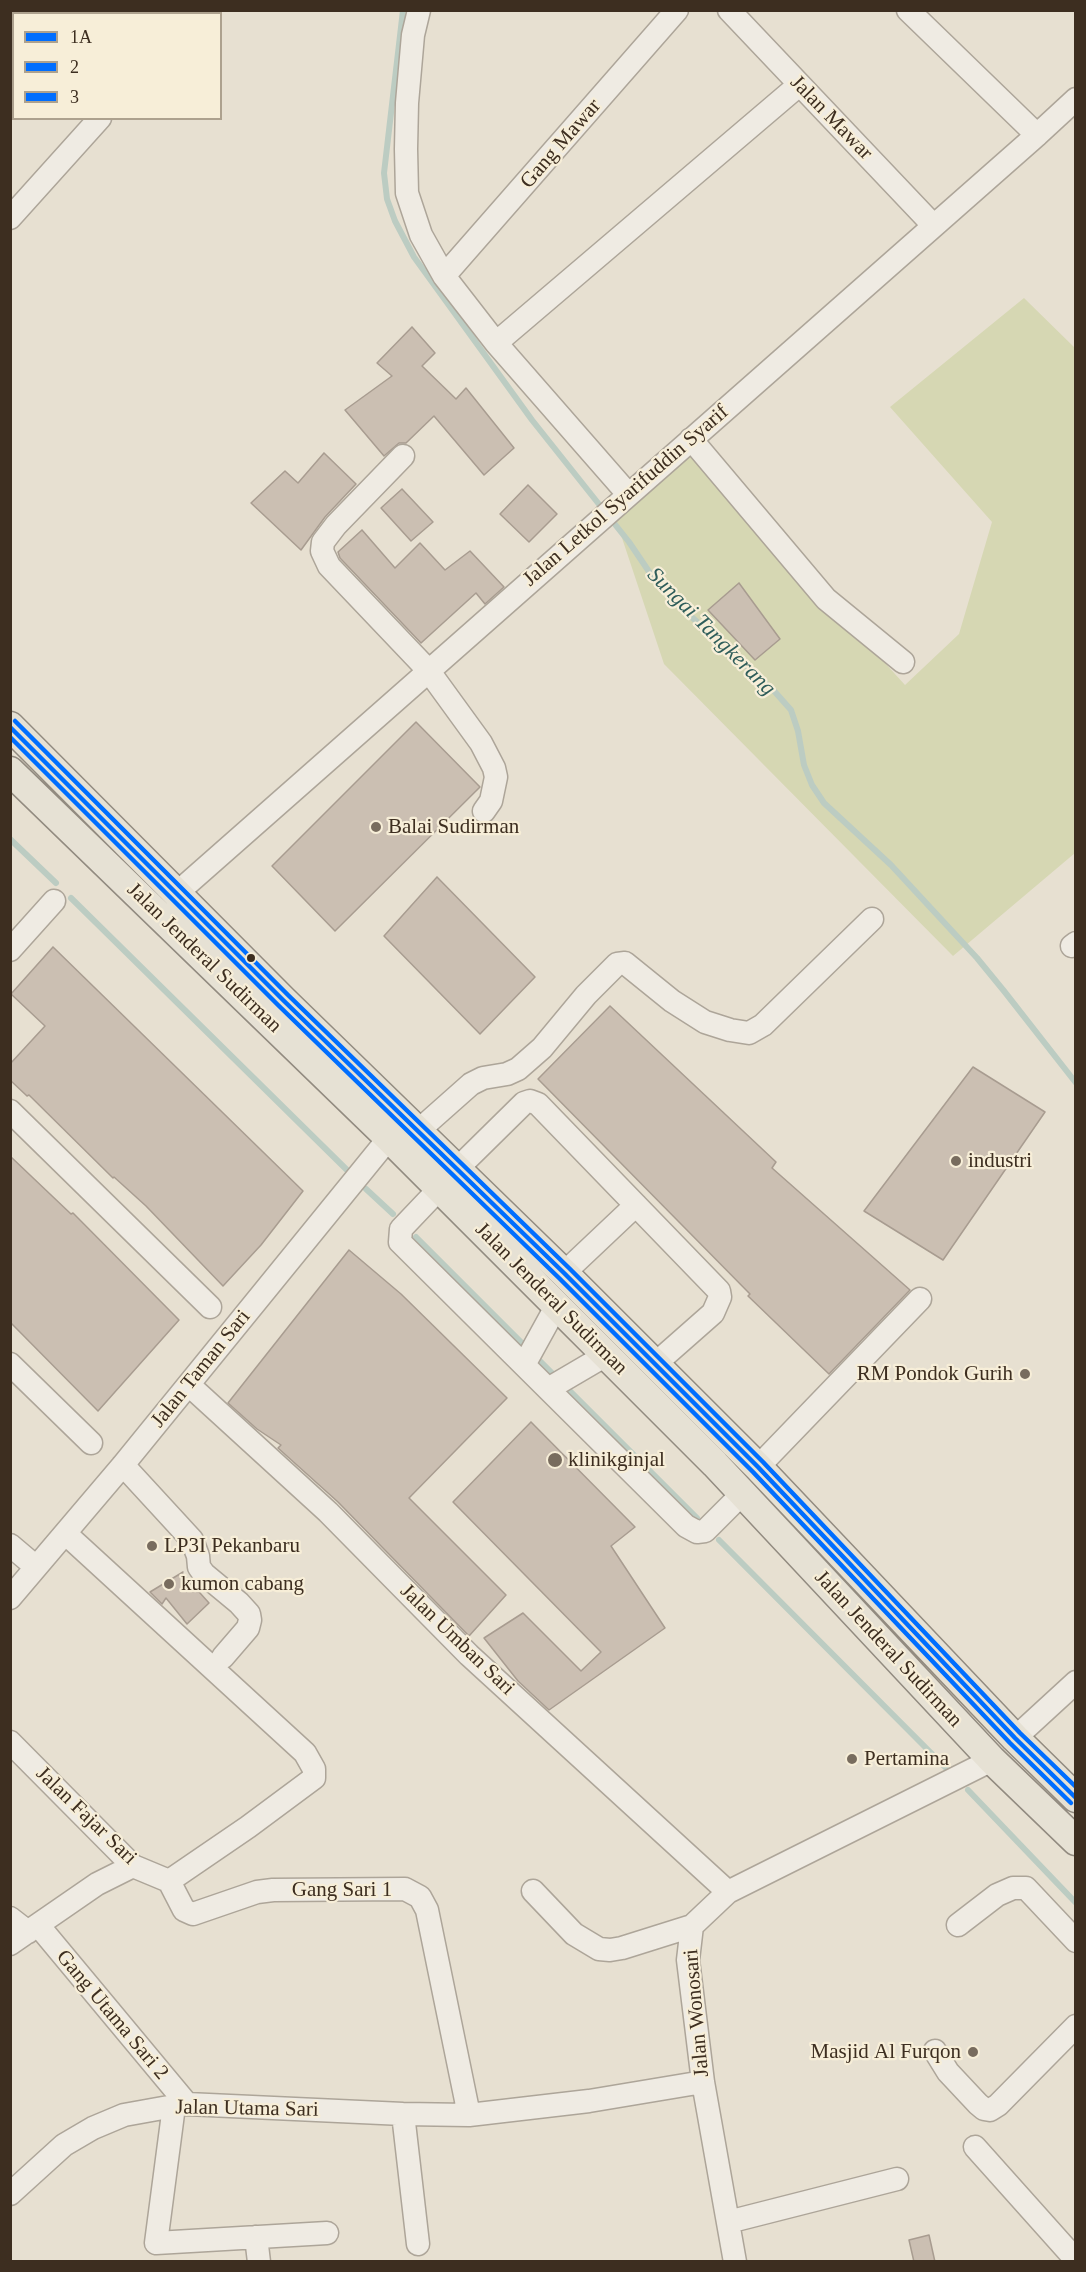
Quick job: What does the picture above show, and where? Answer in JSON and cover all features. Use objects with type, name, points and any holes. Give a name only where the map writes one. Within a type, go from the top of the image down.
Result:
[{"type":"main road","name":"Jalan Jenderal Sudirman","points":[[10,726],[418,1131],[449,1179],[557,1305],[743,1493],[992,1760],[1076,1841]]},
{"type":"main road","name":"Jalan Jenderal Sudirman","points":[[10,771],[389,1138],[449,1179],[564,1274],[758,1467],[1015,1738],[1076,1798]]},
{"type":"street","points":[[419,10],[413,34],[406,103],[407,193],[421,236],[444,276],[496,343],[625,497]]},
{"type":"street","name":"Gang Mawar","points":[[444,276],[677,10]]},
{"type":"street","name":"Jalan Mawar","points":[[729,10],[933,225]]},
{"type":"street","points":[[908,10],[1036,135]]},
{"type":"street","points":[[496,343],[799,85]]},
{"type":"street","name":"Jalan Letkol Syarifuddin Syarif","points":[[177,893],[1076,99]]},
{"type":"street","points":[[10,218],[98,120]]},
{"type":"street","points":[[691,439],[826,599],[903,662]]},
{"type":"street","points":[[403,456],[332,530],[323,542],[322,551],[329,566],[428,670],[481,742],[494,768],[495,788],[491,801],[484,811]]},
{"type":"street","points":[[10,950],[54,901]]},
{"type":"street","points":[[418,1131],[471,1083],[518,1069],[542,1048],[586,995],[617,964],[625,963],[672,1001],[705,1022],[748,1033],[763,1025],[872,920]]},
{"type":"street","points":[[654,1365],[713,1313],[720,1297],[719,1291],[534,1101],[524,1103],[402,1229],[400,1242],[528,1356],[692,1530],[702,1533],[705,1531],[743,1493]]},
{"type":"street","points":[[10,1111],[210,1307]]},
{"type":"street","name":"Jalan Taman Sari","points":[[10,1598],[123,1466],[389,1138]]},
{"type":"street","points":[[564,1274],[636,1205]]},
{"type":"street","points":[[758,1467],[920,1299]]},
{"type":"street","points":[[528,1356],[557,1305]]},
{"type":"street","points":[[556,1384],[606,1355]]},
{"type":"street","points":[[10,1364],[91,1443]]},
{"type":"street","name":"Jalan Umban Sari","points":[[189,1385],[328,1512],[469,1655],[728,1892]]},
{"type":"street","points":[[123,1466],[192,1540],[199,1567],[204,1574],[249,1614],[248,1628],[223,1658]]},
{"type":"street","points":[[66,1534],[305,1753],[315,1769],[314,1778],[169,1881]]},
{"type":"street","points":[[10,1545],[36,1568]]},
{"type":"street","points":[[1015,1738],[1076,1682]]},
{"type":"street","name":"Jalan Fajar Sari","points":[[10,1742],[133,1866],[169,1881]]},
{"type":"street","name":"Jalan Wonosari","points":[[735,2262],[703,2082],[688,1960],[692,1926],[728,1892],[992,1760]]},
{"type":"street","points":[[22,1930],[97,1884],[133,1866]]},
{"type":"street","name":"Gang Sari 1","points":[[169,1881],[184,1910],[193,1914],[257,1892],[273,1890],[405,1890],[420,1897],[427,1910],[469,2115]]},
{"type":"street","points":[[958,1924],[1013,1887],[1026,1888],[1072,1931]]},
{"type":"street","points":[[533,1891],[574,1934],[599,1949],[622,1948],[692,1926]]},
{"type":"street","name":"Gang Utama Sari 2","points":[[22,1930],[180,2105]]},
{"type":"street","points":[[936,2051],[956,2080],[978,2104],[990,2110],[998,2105],[1076,2026]]},
{"type":"street","name":"Jalan Utama Sari","points":[[10,2193],[64,2145],[93,2127],[124,2115],[180,2105],[469,2115],[589,2101],[703,2082]]},
{"type":"street","points":[[180,2105],[156,2243],[327,2233]]},
{"type":"street","points":[[403,2114],[418,2244]]},
{"type":"street","points":[[975,2147],[1076,2260]]},
{"type":"street","points":[[728,2222],[897,2179]]},
{"type":"street","points":[[256,2237],[259,2262]]},
{"type":"green space","points":[[1024,298],[1075,348],[1075,853],[953,956],[664,664],[615,517],[692,451],[905,685],[959,634],[992,522],[890,407]]},
{"type":"building","points":[[412,327],[435,353],[422,366],[456,399],[466,388],[514,448],[484,475],[434,416],[406,443],[399,443],[384,456],[345,410],[392,376],[377,363]]},
{"type":"building","points":[[324,453],[356,484],[325,517],[301,550],[251,503],[285,471],[298,483]]},
{"type":"building","points":[[528,485],[557,514],[529,542],[500,514]]},
{"type":"building","points":[[402,489],[433,522],[411,541],[381,508]]},
{"type":"building","points":[[362,530],[395,568],[420,543],[445,570],[470,551],[504,587],[485,604],[476,593],[421,643],[340,558],[338,552]]},
{"type":"building","points":[[739,583],[780,639],[755,660],[708,610]]},
{"type":"building","name":"Balai Sudirman","points":[[416,722],[480,787],[335,931],[272,866]]},
{"type":"building","points":[[437,877],[535,977],[480,1034],[384,936]]},
{"type":"building","points":[[53,947],[303,1191],[261,1245],[223,1286],[146,1206],[113,1178],[29,1095],[27,1096],[10,1080],[10,1064],[45,1026],[11,994]]},
{"type":"building","points":[[610,1006],[776,1162],[772,1168],[910,1290],[829,1374],[748,1296],[750,1294],[538,1079]]},
{"type":"building","name":"industri","points":[[973,1067],[1045,1112],[943,1260],[864,1211]]},
{"type":"building","points":[[10,1156],[71,1214],[73,1213],[179,1320],[98,1411],[10,1322]]},
{"type":"building","points":[[349,1250],[401,1294],[507,1398],[409,1498],[506,1595],[469,1636],[338,1502],[278,1448],[281,1445],[257,1429],[228,1403]]},
{"type":"building","points":[[531,1422],[635,1527],[611,1546],[665,1628],[549,1710],[518,1681],[484,1638],[523,1613],[581,1671],[601,1652],[453,1502]]},
{"type":"building","points":[[183,1572],[209,1603],[187,1624],[166,1598],[162,1604],[150,1592]]},
{"type":"building","points":[[929,2235],[935,2262],[914,2262],[909,2240]]},
{"type":"waterway","name":"Sungai Tangkerang","points":[[403,10],[384,173],[387,199],[395,221],[414,257],[532,420],[629,542],[654,579],[675,602],[775,692],[791,710],[798,731],[804,765],[812,785],[824,803],[891,865],[977,958],[1076,1083]]},
{"type":"waterway","points":[[10,839],[56,883]]},
{"type":"waterway","points":[[71,898],[347,1170]]},
{"type":"waterway","points":[[366,1189],[393,1214]]},
{"type":"waterway","points":[[416,1237],[527,1348]]},
{"type":"waterway","points":[[534,1355],[556,1377]]},
{"type":"waterway","points":[[564,1385],[697,1518]]},
{"type":"waterway","points":[[719,1540],[946,1768]]},
{"type":"waterway","points":[[968,1790],[1076,1903]]},
{"type":"transit line","name":"3","points":[[15,721],[288,995],[569,1268],[763,1462],[1020,1733],[1076,1787]]},
{"type":"transit line","name":"1A","points":[[10,727],[283,1000],[564,1273],[758,1467],[1015,1738],[1076,1798]]},
{"type":"transit line","name":"2","points":[[10,737],[278,1005],[559,1278],[753,1472],[1010,1743],[1071,1803]]},
{"type":"place","name":"Balai Sudirman","points":[[376,827]]},
{"type":"place","name":"industri","points":[[956,1161]]},
{"type":"place","name":"RM Pondok Gurih","points":[[1025,1374]]},
{"type":"place","name":"klinikginjal","points":[[555,1460]]},
{"type":"place","name":"LP3I Pekanbaru","points":[[152,1546]]},
{"type":"place","name":"kumon cabang","points":[[169,1584]]},
{"type":"place","name":"Pertamina","points":[[852,1759]]},
{"type":"place","name":"Masjid Al Furqon","points":[[973,2052]]}]
